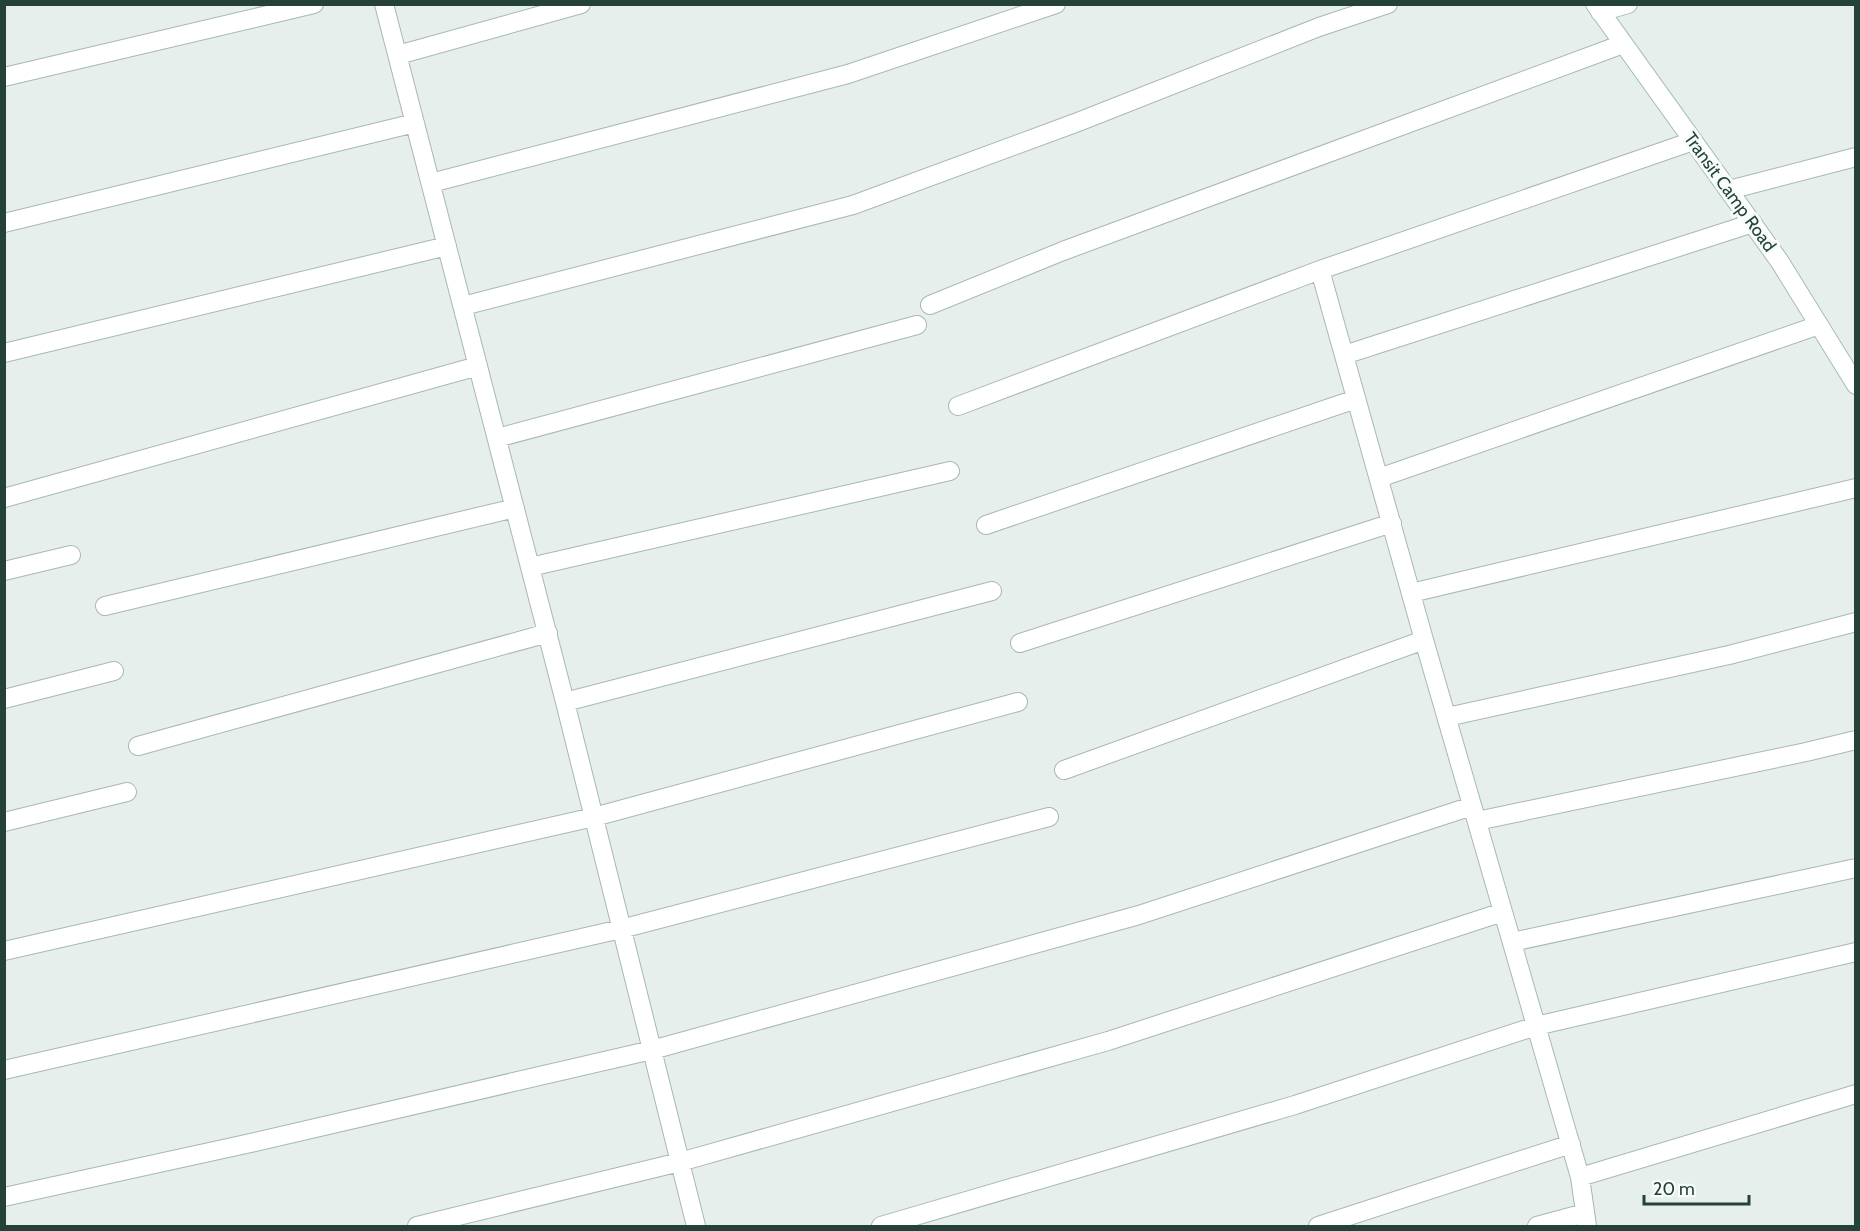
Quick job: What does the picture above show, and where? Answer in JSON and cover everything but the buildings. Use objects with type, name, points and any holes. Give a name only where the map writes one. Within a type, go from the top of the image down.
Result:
[{"type":"street","points":[[4,77],[314,4]]},
{"type":"street","points":[[384,4],[566,702],[696,1227]]},
{"type":"street","points":[[398,55],[581,4]]},
{"type":"street","points":[[431,183],[848,74],[1056,4]]},
{"type":"street","points":[[463,306],[853,205],[1078,122],[1319,27],[1388,4]]},
{"type":"street","points":[[1598,8],[1628,4]]},
{"type":"street","name":"Transit Camp Road","points":[[1598,8],[1780,262],[1856,385]]},
{"type":"street","points":[[930,305],[1063,251],[1623,44]]},
{"type":"street","points":[[4,223],[415,123]]},
{"type":"street","points":[[958,406],[1320,270],[1693,141]]},
{"type":"street","points":[[1729,190],[1856,157]]},
{"type":"street","points":[[1344,355],[1753,223]]},
{"type":"street","points":[[4,353],[447,246]]},
{"type":"street","points":[[1320,270],[1424,640],[1580,1177],[1586,1220],[1537,1227]]},
{"type":"street","points":[[497,438],[917,325]]},
{"type":"street","points":[[1378,478],[1819,325]]},
{"type":"street","points":[[4,498],[478,366]]},
{"type":"street","points":[[986,525],[1356,399]]},
{"type":"street","points":[[530,567],[950,471]]},
{"type":"street","points":[[1411,592],[1856,488]]},
{"type":"street","points":[[105,606],[515,508]]},
{"type":"street","points":[[1020,643],[1392,523]]},
{"type":"street","points":[[4,571],[71,555]]},
{"type":"street","points":[[566,702],[992,591]]},
{"type":"street","points":[[1447,717],[1729,655],[1856,622]]},
{"type":"street","points":[[138,746],[548,633]]},
{"type":"street","points":[[1064,770],[1424,640]]},
{"type":"street","points":[[4,699],[114,672]]},
{"type":"street","points":[[4,951],[594,817],[1018,702]]},
{"type":"street","points":[[4,1197],[246,1144],[652,1050],[1139,915],[1474,814],[1806,752],[1856,740]]},
{"type":"street","points":[[4,822],[127,792]]},
{"type":"street","points":[[4,1070],[621,929],[1049,817]]},
{"type":"street","points":[[1512,942],[1856,868]]},
{"type":"street","points":[[417,1227],[680,1162],[1108,1041],[1503,912]]},
{"type":"street","points":[[881,1227],[1295,1105],[1536,1026],[1856,952]]},
{"type":"street","points":[[1580,1177],[1856,1094]]},
{"type":"street","points":[[1318,1227],[1571,1144]]}]
